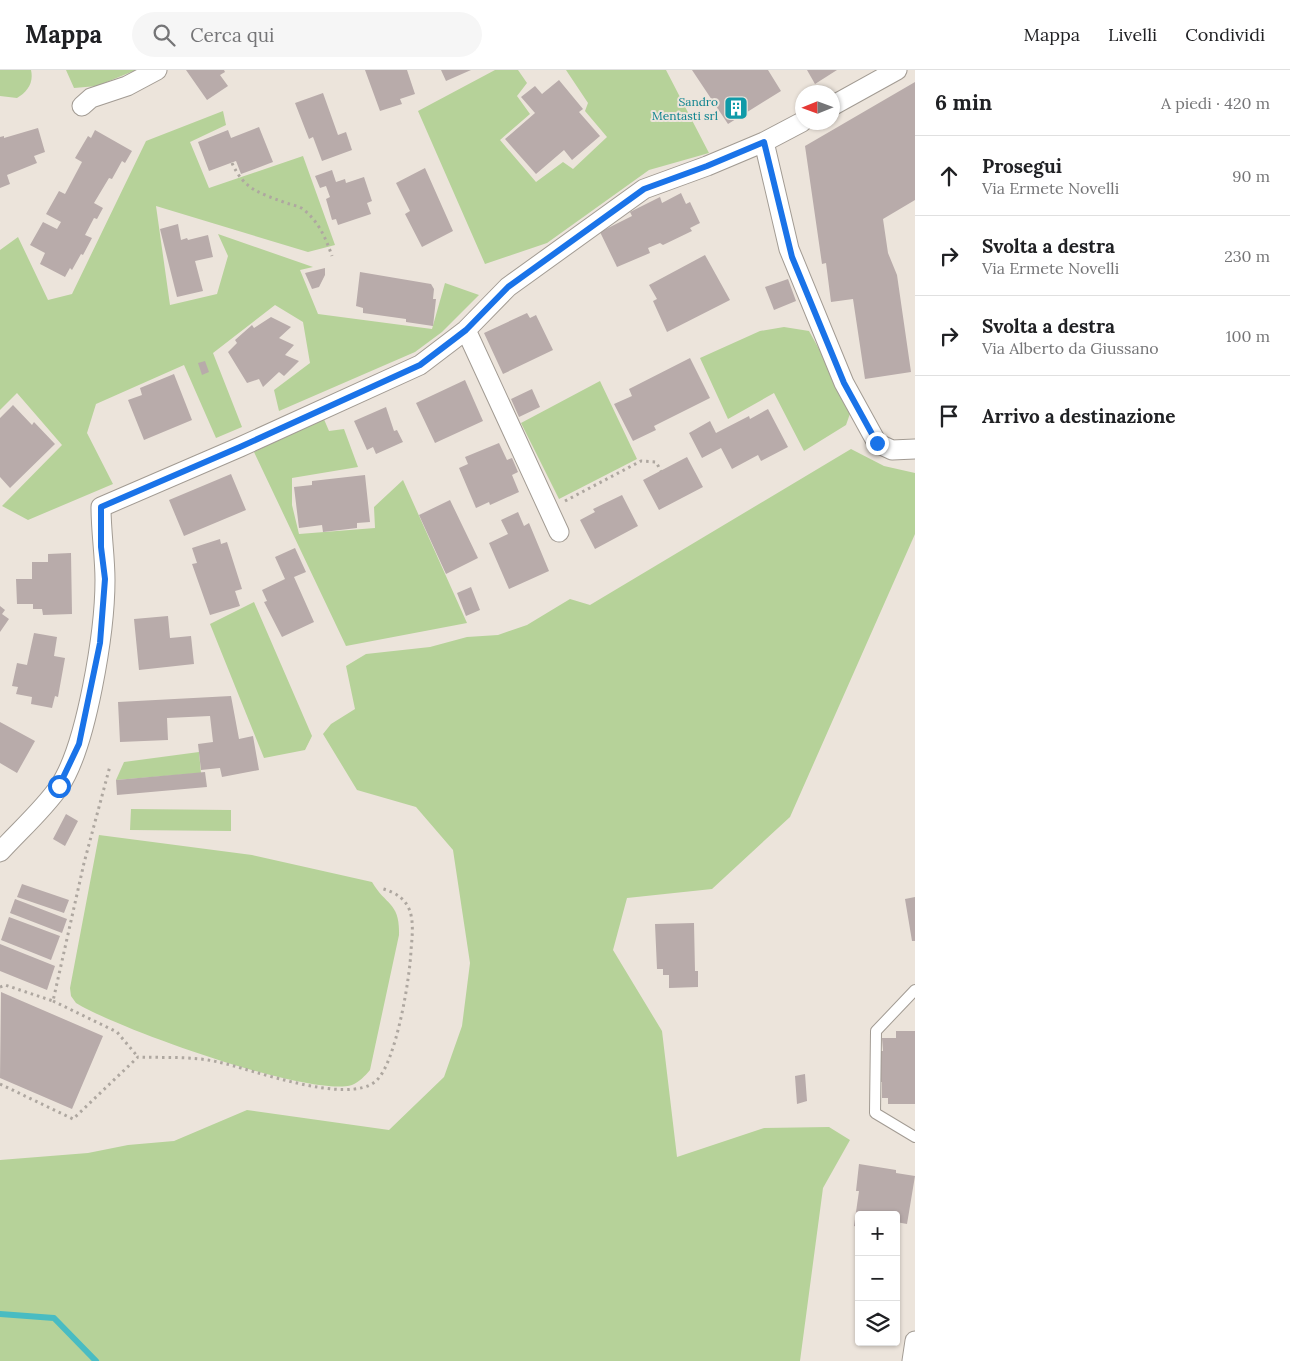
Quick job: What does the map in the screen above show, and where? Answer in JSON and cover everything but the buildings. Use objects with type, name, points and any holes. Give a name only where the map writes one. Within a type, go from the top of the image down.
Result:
[{"type":"street","points":[[82,106],[91,98],[127,86],[157,70]]},
{"type":"street","points":[[840,102],[897,70]]},
{"type":"street","points":[[0,852],[59,786],[79,744],[100,643],[105,579],[101,547],[101,507],[240,447],[420,365],[466,330],[508,287],[644,189],[707,166],[764,142],[795,126]]},
{"type":"street","points":[[764,142],[789,249],[844,383],[877,443],[892,450],[915,449]]},
{"type":"street","points":[[466,330],[559,532]]},
{"type":"street","points":[[912,1361],[915,1341]]},
{"type":"lane","points":[[915,990],[876,1031],[875,1113],[915,1137]]},
{"type":"path","points":[[232,162],[240,179],[253,189],[303,209],[316,222],[327,240],[332,256]]},
{"type":"path","points":[[549,510],[641,461],[656,462],[661,470]]},
{"type":"path","points":[[53,1001],[84,863],[110,766]]},
{"type":"path","points":[[0,1084],[73,1119],[138,1057],[216,1061],[279,1079],[332,1090],[357,1088],[376,1081],[392,1052],[410,968],[413,929],[407,905],[397,893],[380,888]]},
{"type":"path","points":[[0,987],[5,985],[53,1001],[117,1032],[138,1057]]},
{"type":"green space","points":[[0,70],[31,70],[32,75],[29,87],[17,98],[0,96]]},
{"type":"green space","points":[[66,70],[136,70],[97,86],[74,88]]},
{"type":"green space","points":[[495,70],[518,70],[527,83],[517,96],[530,114],[500,140],[536,182],[563,162],[573,169],[607,137],[585,111],[588,103],[566,70],[666,70],[709,153],[649,170],[547,243],[485,264],[418,111]]},
{"type":"green space","points":[[223,111],[226,125],[190,142],[209,188],[303,156],[335,245],[308,252],[156,206],[170,305],[217,294],[228,256],[218,234],[313,267],[300,270],[318,314],[432,329],[445,283],[479,295],[442,332],[415,352],[279,411],[274,390],[310,363],[303,322],[275,305],[213,353],[242,427],[216,438],[184,365],[96,404],[87,433],[113,484],[28,520],[2,506],[62,445],[17,393],[0,410],[0,250],[18,237],[48,300],[72,294],[146,141]]},
{"type":"green space","points":[[784,327],[809,331],[852,408],[846,425],[804,451],[774,393],[728,419],[700,358],[760,331]]},
{"type":"green space","points":[[600,381],[637,459],[559,499],[521,423]]},
{"type":"green space","points":[[323,417],[329,431],[344,429],[358,467],[292,478],[292,505],[299,534],[375,528],[374,507],[403,480],[467,623],[346,646],[254,452]]},
{"type":"green space","points":[[851,449],[884,466],[915,473],[915,534],[790,817],[712,889],[627,898],[613,950],[662,1031],[677,1157],[764,1128],[829,1127],[850,1140],[823,1188],[800,1361],[0,1361],[0,1160],[88,1153],[128,1145],[174,1141],[247,1110],[389,1130],[444,1077],[462,1026],[470,963],[453,850],[416,807],[357,790],[323,734],[331,724],[355,709],[346,666],[366,654],[430,647],[467,637],[498,635],[527,625],[570,599],[590,605]]},
{"type":"green space","points":[[254,602],[312,736],[305,750],[264,758],[210,624]]},
{"type":"green space","points":[[199,752],[201,773],[116,780],[124,762]]},
{"type":"green space","points":[[131,809],[231,810],[231,831],[130,830]]},
{"type":"green space","points":[[99,835],[252,855],[372,882],[395,910],[399,924],[399,935],[370,1070],[352,1085],[330,1086],[297,1081],[213,1058],[170,1043],[130,1028],[76,1003],[71,996],[70,988]]},
{"type":"waterway","points":[[0,1314],[54,1318],[96,1361]]},
{"type":"place","name":"Sandro Mentasti srl","points":[[736,108]]},
{"type":"route","points":[[59,786],[79,744],[100,643],[105,579],[101,547],[101,507],[240,447],[420,365],[466,330],[508,287],[644,189],[707,166],[764,142],[792,257],[822,334],[844,383],[877,443]]}]
